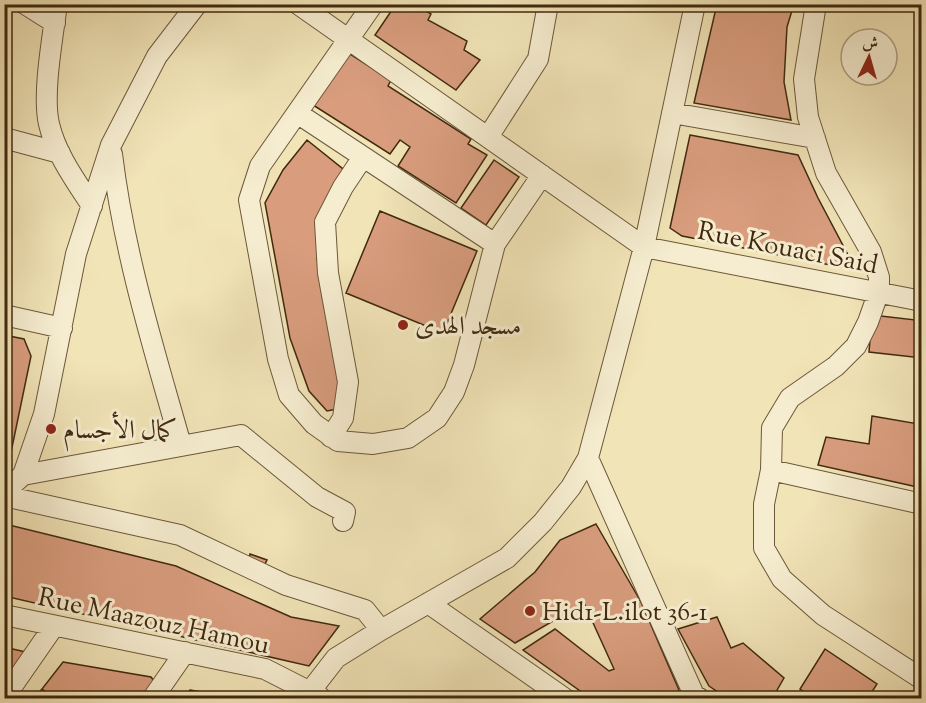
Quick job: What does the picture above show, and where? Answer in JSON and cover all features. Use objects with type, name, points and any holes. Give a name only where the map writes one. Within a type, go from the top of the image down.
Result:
[{"type":"street","points":[[25,4],[56,14],[47,107],[49,123],[60,153],[92,206]]},
{"type":"street","points":[[4,494],[23,476],[44,414],[76,254],[111,146],[157,56],[197,4]]},
{"type":"street","points":[[298,4],[644,247]]},
{"type":"street","points":[[373,4],[260,166],[249,200],[278,359],[289,395],[314,424],[338,441],[373,444],[408,438],[437,418],[454,392],[464,365],[495,244],[542,175]]},
{"type":"street","points":[[313,696],[336,658],[507,558],[543,522],[571,487],[588,458],[644,247],[695,4]]},
{"type":"street","points":[[816,4],[804,80],[808,117],[826,173],[871,252],[879,277],[879,291],[868,322],[856,346],[836,366],[790,398],[772,428],[771,470],[764,504],[764,548],[782,579],[823,615],[921,680]]},
{"type":"street","points":[[488,137],[538,58],[543,7]]},
{"type":"street","points":[[297,113],[495,244]]},
{"type":"street","points":[[672,113],[815,138]]},
{"type":"street","points":[[4,138],[60,153]]},
{"type":"street","points":[[111,146],[117,197],[133,274],[181,445]]},
{"type":"street","points":[[331,437],[343,418],[348,382],[328,273],[325,222],[343,187],[363,157]]},
{"type":"street","name":"Rue Kouaci Said","points":[[644,247],[921,301]]},
{"type":"street","points":[[4,315],[62,328]]},
{"type":"street","points":[[23,476],[240,435],[316,497],[345,512],[343,521]]},
{"type":"street","points":[[588,458],[694,697]]},
{"type":"street","points":[[771,470],[921,504]]},
{"type":"street","points":[[4,494],[180,535],[286,585],[365,610],[381,630]]},
{"type":"street","points":[[428,603],[564,699]]},
{"type":"street","name":"Rue Maazouz Hamou","points":[[4,615],[265,669],[313,696]]},
{"type":"street","points":[[4,698],[54,626]]},
{"type":"street","points":[[153,699],[185,652]]},
{"type":"building","points":[[396,4],[415,4],[431,14],[428,20],[467,41],[464,50],[480,60],[456,90],[375,35]]},
{"type":"building","points":[[717,4],[794,4],[787,27],[784,82],[791,120],[694,103]]},
{"type":"building","points":[[347,52],[391,80],[388,86],[471,139],[468,144],[487,155],[456,203],[398,166],[410,147],[400,140],[390,154],[313,105]]},
{"type":"building","points":[[690,135],[798,155],[856,270],[682,236],[670,228]]},
{"type":"building","points":[[307,140],[348,173],[319,214],[317,258],[343,391],[337,409],[327,411],[309,391],[290,338],[265,203],[283,170]]},
{"type":"building","points":[[494,160],[519,177],[486,225],[461,208]]},
{"type":"building","points":[[380,211],[477,251],[443,333],[346,293]]},
{"type":"building","points":[[872,315],[915,320],[915,317],[922,317],[922,358],[869,352]]},
{"type":"building","points":[[4,335],[24,339],[31,356],[9,462],[4,464]]},
{"type":"building","points":[[872,416],[919,424],[917,447],[922,448],[922,488],[818,465],[826,437],[869,444]]},
{"type":"building","points":[[5,524],[176,566],[291,617],[339,626],[309,666],[4,596]]},
{"type":"building","name":"Hid1-L.ilot 36-1","points":[[596,524],[641,602],[679,690],[674,698],[590,698],[523,650],[555,629],[609,671],[614,669],[584,603],[515,643],[480,619],[535,572],[560,540]]},
{"type":"building","points":[[250,554],[267,560],[264,566],[248,561]]},
{"type":"building","points":[[717,617],[731,648],[743,643],[784,678],[776,692],[789,698],[727,698],[709,686],[678,629]]},
{"type":"building","points":[[4,647],[30,653],[4,690]]},
{"type":"building","points":[[825,649],[877,684],[868,698],[813,698],[800,689]]},
{"type":"building","points":[[63,662],[151,677],[157,685],[148,698],[55,698],[42,689]]},
{"type":"building","points":[[42,689],[55,698],[34,698]]},
{"type":"building","points":[[190,690],[236,698],[183,698]]},
{"type":"place","name":"مسجد الهدى","points":[[403,325]]},
{"type":"place","name":"كمال الأجسام","points":[[51,429]]},
{"type":"place","name":"Hid1-L.ilot 36-1","points":[[530,611]]}]
